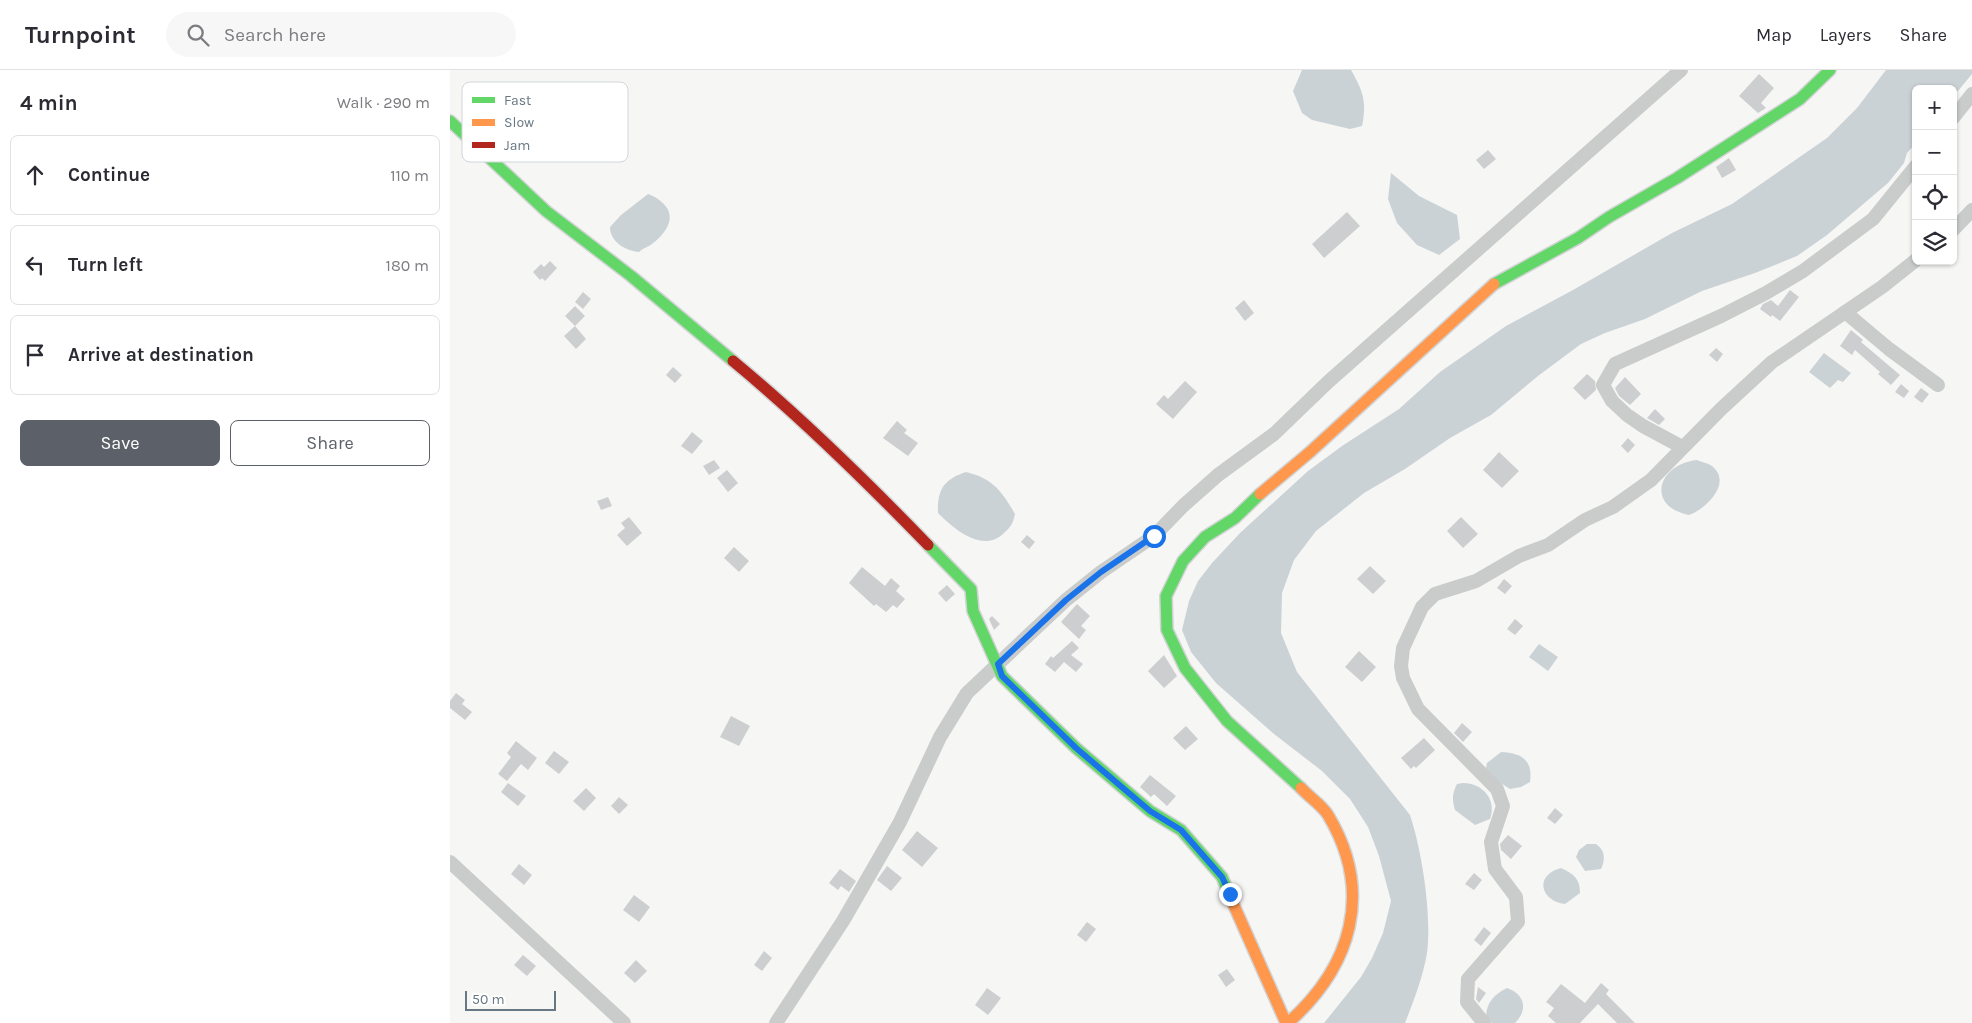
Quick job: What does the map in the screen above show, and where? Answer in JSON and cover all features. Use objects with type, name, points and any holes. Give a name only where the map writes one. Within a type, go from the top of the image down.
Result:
[{"type":"street","points":[[776,1023],[843,921],[896,831],[940,738],[967,693],[1066,600],[1101,572],[1154,536],[1183,506],[1218,475],[1274,434],[1328,382],[1681,70]]},
{"type":"street","points":[[494,162],[546,211],[630,276],[763,386],[871,486],[971,589],[973,611],[1002,676],[1076,748],[1150,811],[1181,830],[1222,877],[1287,1023],[1306,1007],[1322,988],[1343,950],[1351,922],[1353,888],[1348,863],[1343,847],[1327,814],[1227,721],[1184,668],[1167,630],[1166,596],[1183,561],[1205,537],[1235,518],[1264,489],[1310,452],[1492,284],[1578,238],[1609,217],[1677,178],[1800,99],[1830,70]]},
{"type":"street","points":[[1957,113],[1972,94]]},
{"type":"street","points":[[450,121],[462,132]]},
{"type":"street","points":[[1682,447],[1643,426],[1612,401],[1603,385],[1615,364],[1744,304],[1803,271],[1873,219],[1912,171]]},
{"type":"street","points":[[1957,226],[1972,210]]},
{"type":"street","points":[[1484,1023],[1467,1002],[1468,979],[1518,922],[1516,897],[1495,869],[1491,842],[1503,806],[1497,789],[1418,709],[1403,678],[1401,666],[1403,648],[1422,607],[1435,594],[1476,581],[1519,556],[1548,545],[1585,520],[1613,508],[1651,480],[1682,447],[1772,362],[1882,287],[1912,263]]},
{"type":"street","points":[[1845,312],[1889,349],[1938,385]]},
{"type":"street","points":[[450,862],[624,1023]]},
{"type":"shaded area","points":[[1302,70],[1351,70],[1363,97],[1362,126],[1350,129],[1312,120],[1302,113],[1293,91]]},
{"type":"shaded area","points":[[1886,70],[1972,70],[1972,74],[1957,92],[1957,85],[1912,85],[1912,147],[1907,153],[1904,163],[1888,183],[1827,235],[1797,256],[1702,291],[1645,319],[1605,333],[1581,344],[1538,376],[1491,415],[1450,438],[1405,469],[1364,493],[1316,531],[1294,560],[1282,593],[1281,633],[1297,672],[1410,815],[1422,864],[1427,902],[1427,953],[1421,980],[1405,1023],[1324,1023],[1361,977],[1383,933],[1391,901],[1379,856],[1368,827],[1350,799],[1322,771],[1274,734],[1216,683],[1191,652],[1182,630],[1189,601],[1198,581],[1240,533],[1308,471],[1342,446],[1399,409],[1440,372],[1506,326],[1672,233],[1732,204],[1827,138],[1857,108]]},
{"type":"shaded area","points":[[1391,173],[1419,196],[1457,215],[1460,239],[1439,255],[1417,245],[1397,223],[1388,199]]},
{"type":"shaded area","points":[[648,194],[659,199],[667,208],[670,218],[667,228],[656,240],[639,252],[624,248],[613,237],[610,227],[621,215]]},
{"type":"shaded area","points":[[1824,353],[1851,373],[1843,382],[1838,380],[1830,388],[1809,372]]},
{"type":"shaded area","points":[[1697,460],[1712,466],[1718,473],[1720,480],[1715,495],[1703,507],[1689,515],[1675,510],[1666,503],[1662,495],[1662,486],[1666,477],[1673,469],[1684,463]]},
{"type":"shaded area","points":[[966,472],[990,482],[1001,492],[1015,514],[1010,527],[996,539],[987,541],[969,537],[952,526],[938,513],[939,498],[943,486],[952,478]]},
{"type":"shaded area","points":[[1539,644],[1558,657],[1548,671],[1529,657]]},
{"type":"shaded area","points":[[1501,752],[1520,756],[1528,763],[1530,782],[1521,787],[1510,789],[1491,777],[1486,768],[1487,763]]},
{"type":"shaded area","points":[[1463,783],[1477,786],[1487,794],[1492,805],[1490,819],[1475,825],[1455,810],[1453,794],[1457,784]]},
{"type":"shaded area","points":[[1587,844],[1596,844],[1602,850],[1604,859],[1601,869],[1585,871],[1576,857],[1579,850]]},
{"type":"shaded area","points":[[1561,868],[1575,878],[1580,888],[1580,893],[1565,904],[1550,898],[1544,888],[1547,876],[1552,871]]},
{"type":"shaded area","points":[[1507,988],[1521,998],[1523,1002],[1522,1012],[1515,1023],[1492,1023],[1486,1017],[1489,1003],[1495,996]]},
{"type":"building","points":[[1759,74],[1774,88],[1761,103],[1766,108],[1758,113],[1739,96]]},
{"type":"building","points":[[1488,150],[1496,159],[1484,169],[1476,160]]},
{"type":"building","points":[[1729,158],[1736,170],[1722,178],[1716,167]]},
{"type":"building","points":[[1347,212],[1360,226],[1324,258],[1312,244]]},
{"type":"building","points":[[550,261],[557,268],[545,281],[542,278],[540,280],[533,272],[541,264],[544,267]]},
{"type":"building","points":[[1790,290],[1799,297],[1780,321],[1760,309],[1763,304],[1771,300],[1778,306]]},
{"type":"building","points":[[583,292],[591,299],[583,309],[575,302]]},
{"type":"building","points":[[1244,300],[1254,313],[1245,321],[1235,308]]},
{"type":"building","points":[[575,306],[585,316],[575,326],[565,316]]},
{"type":"building","points":[[575,326],[586,339],[576,349],[564,336]]},
{"type":"building","points":[[1851,330],[1863,340],[1861,342],[1900,375],[1891,385],[1878,374],[1880,372],[1855,350],[1852,355],[1840,346]]},
{"type":"building","points":[[1716,348],[1723,354],[1717,362],[1709,355]]},
{"type":"building","points":[[673,367],[682,375],[675,383],[666,375]]},
{"type":"building","points":[[1587,374],[1595,381],[1596,390],[1585,400],[1573,388]]},
{"type":"building","points":[[1625,377],[1641,394],[1630,405],[1619,396],[1615,388]]},
{"type":"building","points":[[1185,381],[1197,392],[1173,419],[1156,404],[1164,395],[1168,399]]},
{"type":"building","points":[[1901,384],[1909,391],[1904,398],[1895,392]]},
{"type":"building","points":[[1921,388],[1929,394],[1922,403],[1914,397]]},
{"type":"building","points":[[1655,409],[1665,419],[1659,425],[1647,418]]},
{"type":"building","points":[[897,421],[907,430],[904,433],[918,443],[908,456],[883,438]]},
{"type":"building","points":[[692,432],[703,441],[692,454],[681,446]]},
{"type":"building","points":[[1628,438],[1635,445],[1628,453],[1621,446]]},
{"type":"building","points":[[1499,452],[1519,471],[1502,488],[1483,470]]},
{"type":"building","points":[[714,460],[720,468],[709,475],[703,466]]},
{"type":"building","points":[[727,470],[738,483],[728,492],[717,478]]},
{"type":"building","points":[[608,497],[612,506],[601,510],[597,501]]},
{"type":"building","points":[[629,517],[642,533],[627,546],[617,535],[625,528],[621,523]]},
{"type":"building","points":[[1461,517],[1478,534],[1463,548],[1447,531]]},
{"type":"building","points":[[1027,535],[1035,542],[1029,549],[1021,542]]},
{"type":"building","points":[[734,547],[749,561],[739,572],[724,558]]},
{"type":"building","points":[[1370,566],[1386,581],[1373,594],[1357,579]]},
{"type":"building","points":[[862,567],[885,586],[891,578],[900,586],[896,591],[905,599],[897,608],[893,605],[886,612],[876,604],[874,606],[849,583]]},
{"type":"building","points":[[1504,579],[1512,586],[1505,594],[1497,588]]},
{"type":"building","points":[[947,585],[955,594],[946,602],[938,593]]},
{"type":"building","points":[[1077,604],[1090,616],[1081,626],[1086,630],[1079,639],[1061,622]]},
{"type":"building","points":[[992,616],[1000,624],[994,630],[989,619]]},
{"type":"building","points":[[1515,619],[1523,626],[1515,635],[1507,629]]},
{"type":"building","points":[[1072,641],[1079,648],[1071,655],[1083,664],[1076,672],[1064,662],[1055,672],[1045,664],[1051,656],[1053,658]]},
{"type":"building","points":[[1359,651],[1376,667],[1362,682],[1345,667]]},
{"type":"building","points":[[1164,655],[1177,676],[1164,688],[1148,671]]},
{"type":"building","points":[[456,693],[465,700],[462,704],[472,712],[465,720],[450,708],[450,701]]},
{"type":"building","points":[[731,716],[750,726],[739,746],[720,737]]},
{"type":"building","points":[[1462,723],[1472,732],[1463,742],[1454,733]]},
{"type":"building","points":[[1186,726],[1198,739],[1185,750],[1173,738]]},
{"type":"building","points":[[1424,738],[1435,750],[1416,768],[1414,766],[1411,769],[1401,758]]},
{"type":"building","points":[[516,741],[537,758],[528,770],[521,764],[507,781],[498,774],[511,757],[507,753]]},
{"type":"building","points":[[554,751],[569,762],[559,774],[545,763]]},
{"type":"building","points":[[1150,775],[1176,796],[1167,806],[1154,794],[1151,797],[1140,787]]},
{"type":"building","points":[[508,783],[526,796],[518,806],[501,792]]},
{"type":"building","points":[[586,788],[596,798],[584,811],[573,801]]},
{"type":"building","points":[[619,797],[628,805],[619,814],[611,806]]},
{"type":"building","points":[[1555,808],[1563,815],[1555,824],[1547,818]]},
{"type":"building","points":[[917,831],[938,848],[922,867],[902,850]]},
{"type":"building","points":[[1508,835],[1522,846],[1511,859],[1501,850],[1500,844]]},
{"type":"building","points":[[519,864],[532,875],[524,885],[511,874]]},
{"type":"building","points":[[887,866],[902,878],[891,891],[877,880]]},
{"type":"building","points":[[840,869],[856,881],[849,892],[841,886],[838,890],[829,883]]},
{"type":"building","points":[[1474,873],[1482,880],[1474,890],[1465,884]]},
{"type":"building","points":[[634,895],[650,907],[639,922],[623,910]]},
{"type":"building","points":[[1087,922],[1096,929],[1086,942],[1077,935]]},
{"type":"building","points":[[1484,927],[1491,933],[1481,946],[1474,940]]},
{"type":"building","points":[[764,951],[772,958],[762,971],[754,965]]},
{"type":"building","points":[[523,955],[536,966],[527,976],[514,965]]},
{"type":"building","points":[[636,960],[647,971],[635,983],[624,973]]},
{"type":"building","points":[[1227,969],[1235,980],[1226,987],[1218,975]]},
{"type":"building","points":[[1601,983],[1609,990],[1606,994],[1635,1023],[1617,1023],[1598,1004],[1580,1023],[1556,1023],[1548,1016],[1554,1008],[1546,1002],[1561,984],[1585,1003]]},
{"type":"building","points":[[1478,987],[1486,993],[1479,1003],[1476,999]]},
{"type":"building","points":[[987,988],[1001,998],[988,1015],[975,1005]]},
{"type":"traffic: fast","points":[[1494,284],[1578,238],[1609,217],[1677,178],[1800,99],[1830,70]]},
{"type":"traffic: fast","points":[[450,121],[462,132]]},
{"type":"traffic: fast","points":[[494,162],[546,211],[631,276],[733,361]]},
{"type":"traffic: fast","points":[[1260,494],[1235,518],[1205,537],[1183,561],[1166,596],[1167,630],[1185,668],[1227,721],[1301,788]]},
{"type":"traffic: fast","points":[[928,545],[971,589],[973,611],[1002,676],[1076,748],[1150,811],[1181,830],[1222,877],[1232,901]]},
{"type":"traffic: slow","points":[[1260,494],[1310,452],[1494,284]]},
{"type":"traffic: slow","points":[[1288,1023],[1310,1001],[1328,977],[1341,952],[1349,926],[1352,900],[1350,872],[1342,844],[1328,815],[1301,788]]},
{"type":"traffic: slow","points":[[1232,901],[1286,1023]]},
{"type":"traffic: jam","points":[[733,361],[833,450],[928,545]]},
{"type":"route","points":[[1154,536],[1101,572],[1066,600],[998,664],[1002,676],[1076,748],[1150,811],[1181,830],[1222,877],[1230,894]]}]
